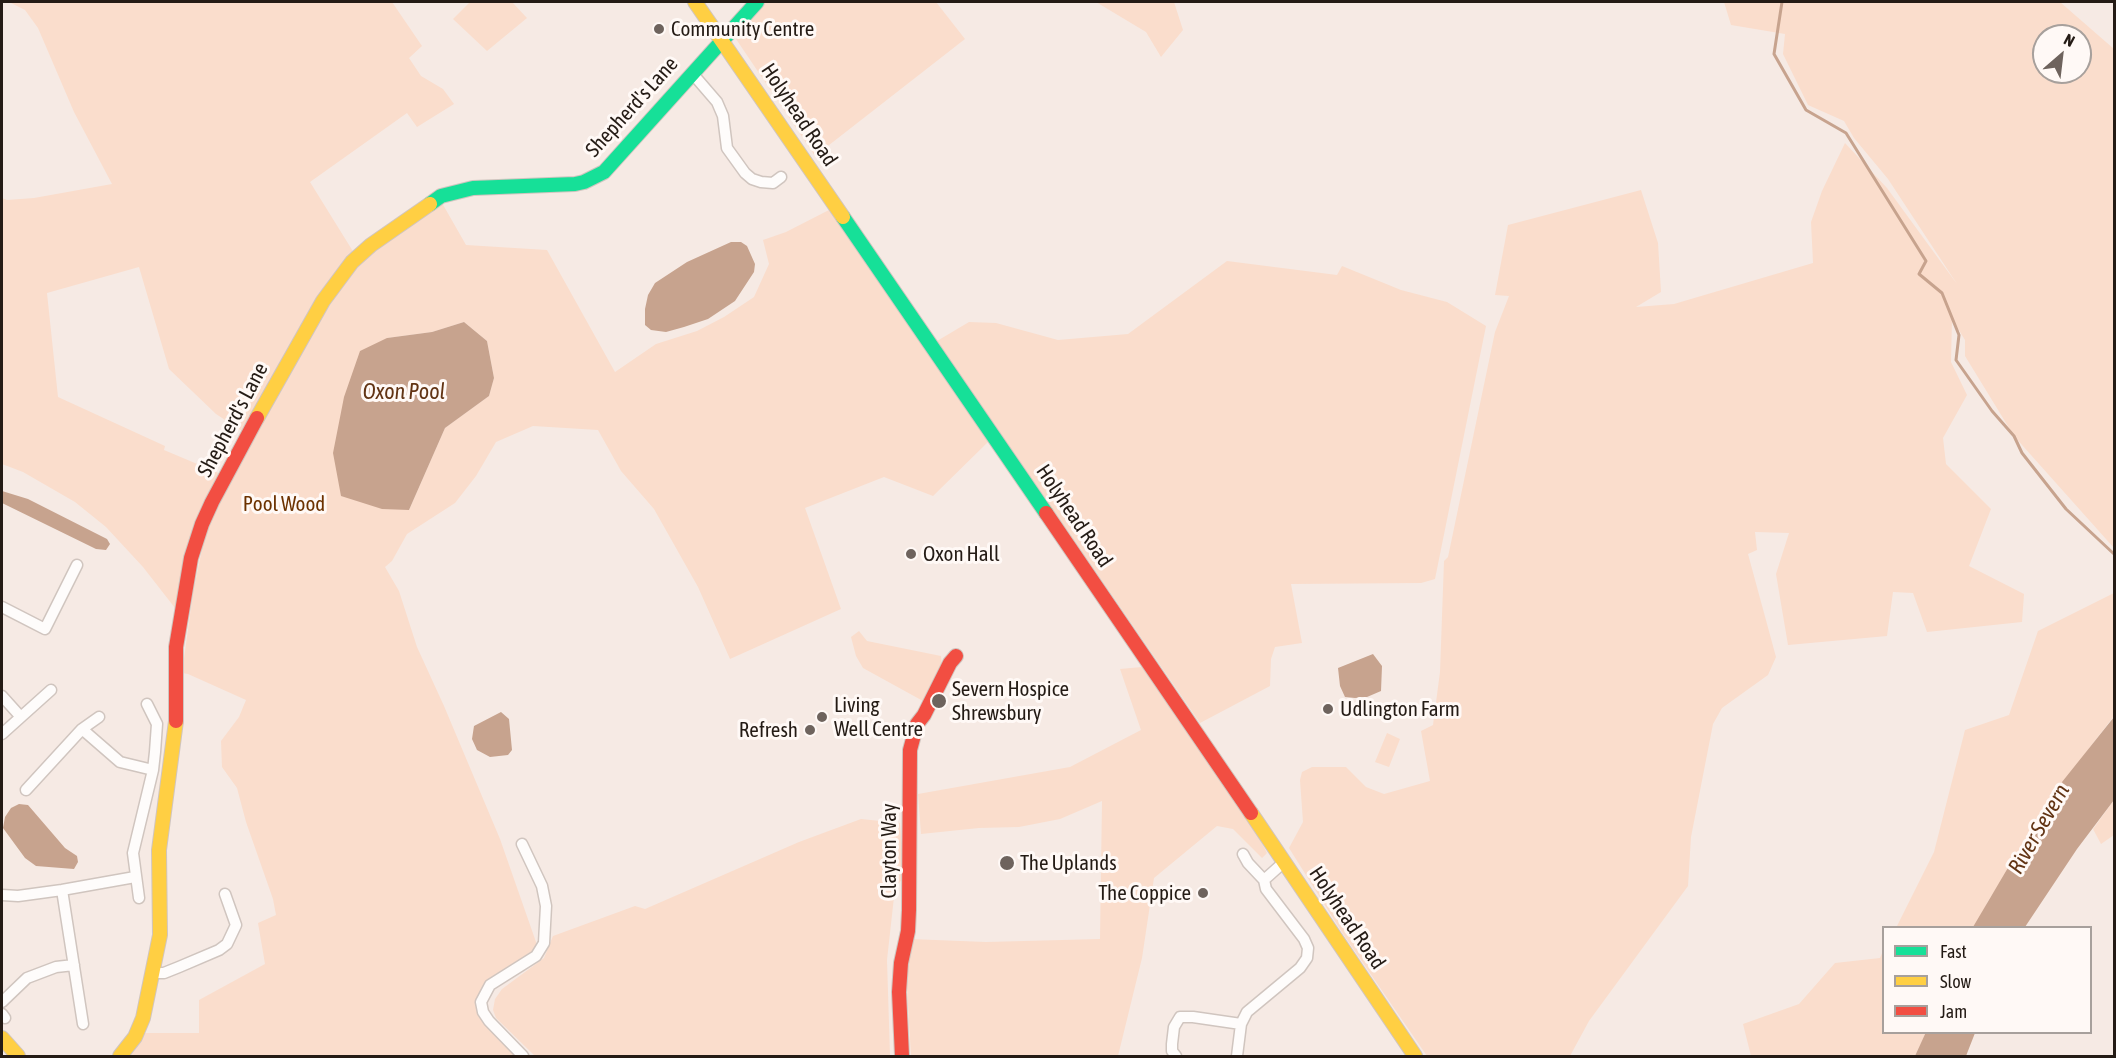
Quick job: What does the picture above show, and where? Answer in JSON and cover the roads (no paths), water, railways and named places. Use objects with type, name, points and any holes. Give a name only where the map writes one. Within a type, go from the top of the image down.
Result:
[{"type":"street","name":"Holyhead Road","points":[[696,2],[1143,654],[1415,1056]]},
{"type":"street","name":"Shepherd's Lane","points":[[120,1056],[135,1036],[143,1018],[160,935],[159,850],[176,732],[176,646],[191,558],[212,502],[244,440],[323,301],[352,262],[364,250],[441,196],[473,188],[575,184],[595,177],[608,167],[722,38],[757,2]]},
{"type":"street","points":[[692,74],[717,102],[723,116],[727,148],[738,164],[752,178],[777,180],[779,192]]},
{"type":"street","points":[[2,607],[45,629],[77,565]]},
{"type":"street","name":"Clayton Way","points":[[902,1056],[899,992],[909,910],[910,750],[917,724],[956,656]]},
{"type":"street","points":[[2,734],[51,690]]},
{"type":"street","points":[[2,696],[20,716]]},
{"type":"street","points":[[138,898],[133,853],[153,770],[157,724],[147,704]]},
{"type":"street","points":[[26,790],[82,729],[99,717]]},
{"type":"street","points":[[82,729],[120,762],[153,770]]},
{"type":"street","points":[[522,844],[543,886],[546,906],[544,943],[536,956],[490,985],[481,1002],[483,1012],[489,1021],[523,1056]]},
{"type":"street","points":[[1237,1056],[1241,1024],[1247,1012],[1300,968],[1307,958],[1308,948],[1304,939],[1266,889],[1264,880],[1243,854]]},
{"type":"street","points":[[1264,880],[1283,863]]},
{"type":"street","points":[[2,895],[18,896],[135,877]]},
{"type":"street","points":[[62,890],[82,1024]]},
{"type":"street","points":[[153,973],[164,973],[219,950],[227,944],[236,925],[225,894]]},
{"type":"street","points":[[2,1002],[27,978],[56,967],[74,965]]},
{"type":"street","points":[[1174,1056],[1172,1051],[1174,1027],[1180,1017],[1241,1024]]},
{"type":"street","points":[[2,1038],[18,1056]]},
{"type":"water","points":[[731,242],[741,242],[747,246],[755,264],[754,272],[735,301],[708,319],[666,332],[651,330],[645,325],[648,295],[655,283],[687,262]]},
{"type":"water","name":"Oxon Pool","points":[[464,322],[487,341],[494,378],[489,396],[445,428],[409,510],[382,509],[341,496],[333,453],[344,397],[360,351],[387,338],[432,332]]},
{"type":"water","points":[[2,491],[28,499],[107,539],[110,544],[106,550],[96,549],[2,503]]},
{"type":"water","points":[[1373,654],[1382,666],[1381,691],[1367,697],[1345,697],[1340,686],[1338,668]]},
{"type":"water","points":[[501,712],[509,719],[512,750],[508,755],[490,757],[477,750],[472,739],[474,726]]},
{"type":"water","points":[[2114,717],[2114,800],[2077,849],[2026,926],[1974,926],[2009,866],[2059,802],[2065,789],[2062,782]]},
{"type":"water","points":[[19,804],[28,805],[65,848],[77,856],[78,862],[74,869],[36,866],[25,858],[3,828],[5,817],[11,808]]},
{"type":"water","points":[[1925,1034],[1975,1034],[1966,1056],[1915,1056]]},
{"type":"waterway","points":[[1782,2],[1774,54],[1806,110],[1846,133],[1926,261],[1919,274],[1942,293],[1959,335],[1956,360],[1992,411],[2014,436],[2022,453],[2066,509],[2114,554]]},
{"type":"place","name":"Community Centre","points":[[659,29]]},
{"type":"place","name":"Oxon Hall","points":[[911,554]]},
{"type":"place","name":"Severn Hospice Shrewsbury","points":[[939,701]]},
{"type":"place","name":"Udlington Farm","points":[[1328,709]]},
{"type":"place","name":"Living Well Centre","points":[[822,717]]},
{"type":"place","name":"Refresh","points":[[810,730]]},
{"type":"place","name":"The Uplands","points":[[1007,863]]},
{"type":"place","name":"The Coppice","points":[[1203,893]]},
{"type":"park label","name":"Pool Wood","points":[[284,504]]},
{"type":"water label","name":"River Severn","points":[[2039,829]]}]
